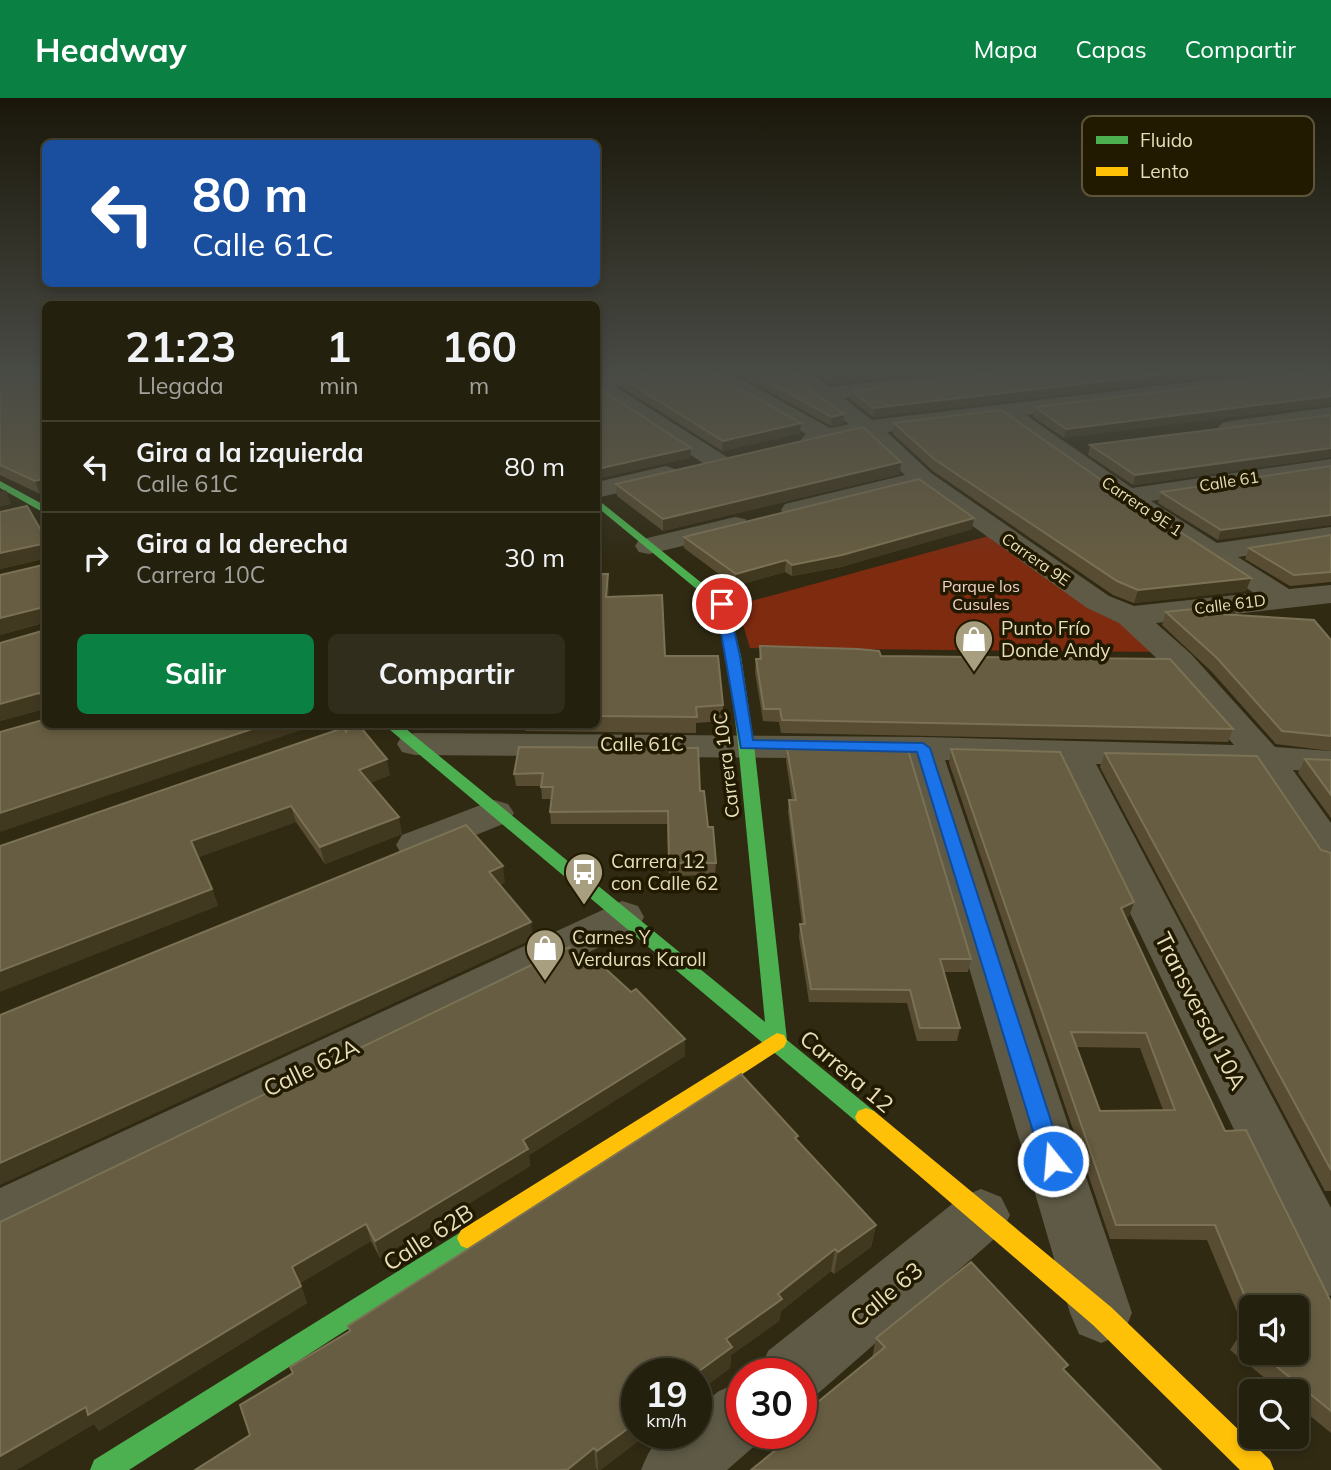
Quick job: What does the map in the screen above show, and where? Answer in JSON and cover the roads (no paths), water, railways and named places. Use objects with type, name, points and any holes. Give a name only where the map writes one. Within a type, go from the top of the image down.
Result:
[{"type":"street","points":[[675,434],[718,462]]},
{"type":"street","points":[[786,445],[836,434]]},
{"type":"street","name":"Carrera 9E","points":[[873,434],[901,455],[922,478],[1098,602],[1130,616],[1180,661],[1265,757],[1331,853]]},
{"type":"street","name":"Carrera 9E 1","points":[[1037,434],[1127,497],[1282,598]]},
{"type":"street","points":[[1275,434],[1331,465]]},
{"type":"street","points":[[1058,449],[1098,444]]},
{"type":"street","points":[[600,488],[746,455]]},
{"type":"street","name":"Calle 61","points":[[1127,497],[1331,465]]},
{"type":"street","points":[[649,546],[922,478]]},
{"type":"street","points":[[0,484],[42,507]]},
{"type":"street","name":"Carrera 10C","points":[[600,505],[722,604],[734,656],[746,744],[777,1042]]},
{"type":"street","points":[[0,517],[42,508]]},
{"type":"street","points":[[1212,552],[1331,535]]},
{"type":"street","name":"Calle 61D","points":[[1130,616],[1331,594]]},
{"type":"street","name":"Calle 61C","points":[[402,734],[1265,757],[1331,762]]},
{"type":"street","name":"Carrera 12","points":[[402,734],[494,813],[777,1042],[1102,1316],[1249,1466]]},
{"type":"street","points":[[923,748],[1102,1316]]},
{"type":"street","name":"Transversal 10A","points":[[1072,753],[1331,1268]]},
{"type":"street","points":[[380,860],[494,813]]},
{"type":"street","name":"Calle 62A","points":[[0,1216],[622,917]]},
{"type":"street","name":"Calle 62B","points":[[104,1470],[777,1042]]},
{"type":"street","name":"Calle 63","points":[[810,1358],[981,1215]]},
{"type":"street","points":[[675,1470],[726,1427]]},
{"type":"place","name":"Punto Frío Donde Andy","points":[[974,673]]},
{"type":"place","name":"Carrera 12 con Calle 62","points":[[584,906]]},
{"type":"place","name":"Carnes Y Verduras Karoll","points":[[545,982]]},
{"type":"park label","name":"Parque los Cusules","points":[[981,595]]}]
